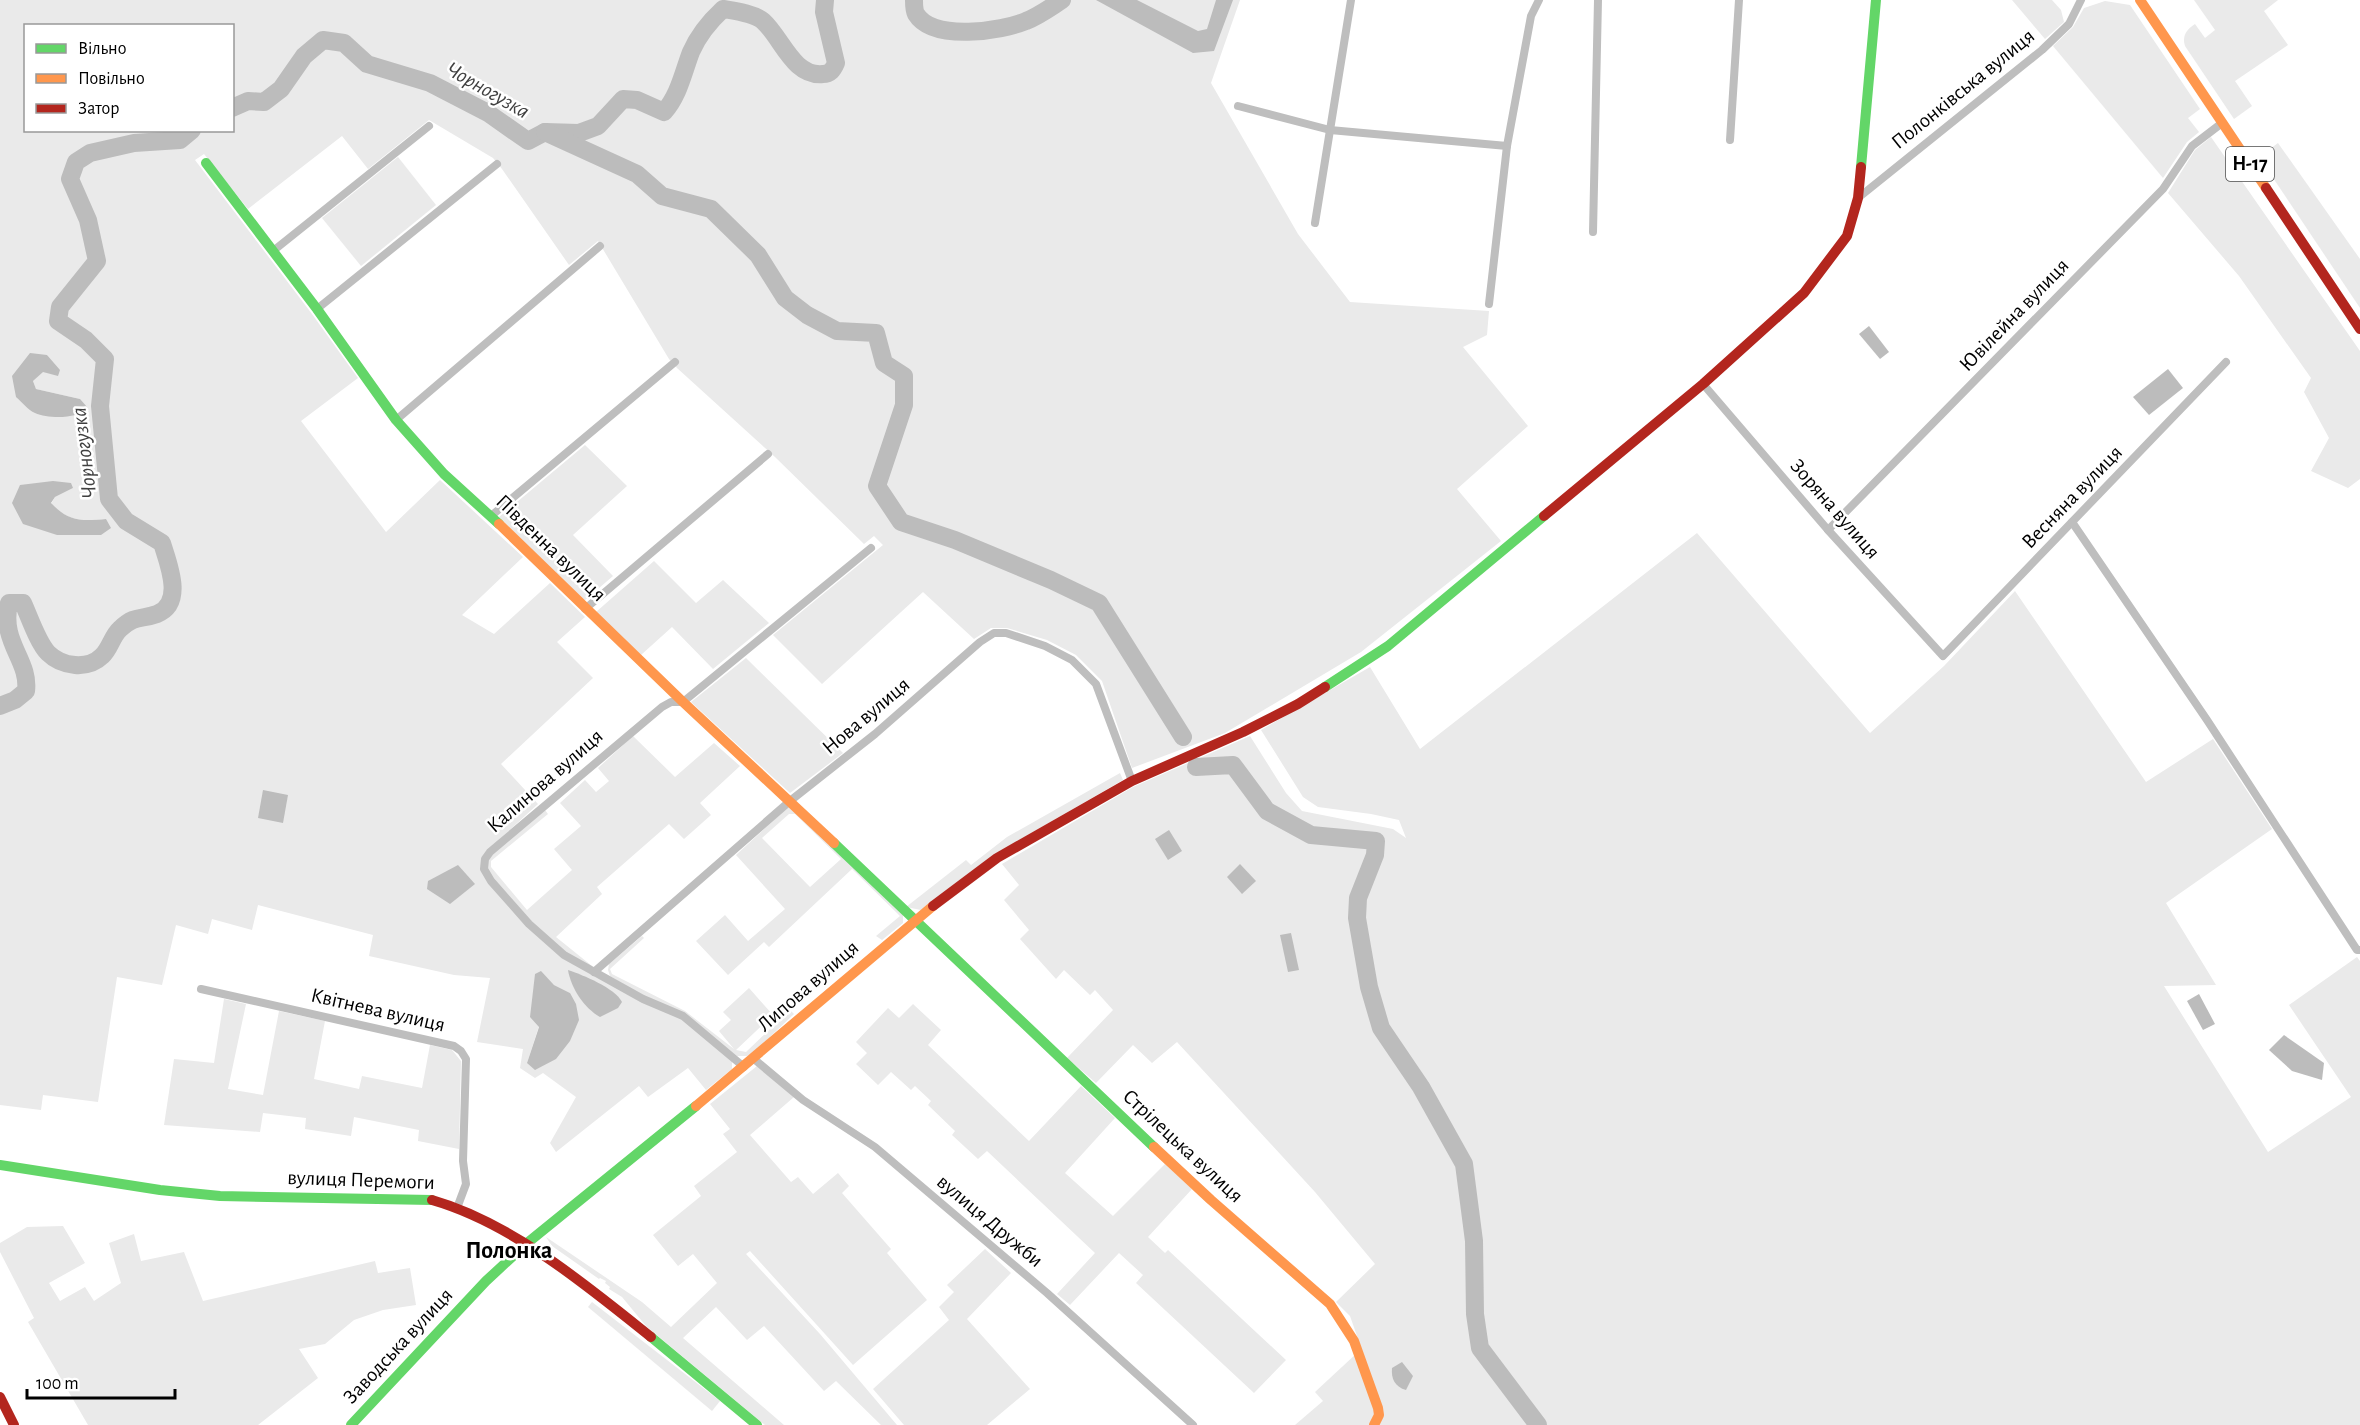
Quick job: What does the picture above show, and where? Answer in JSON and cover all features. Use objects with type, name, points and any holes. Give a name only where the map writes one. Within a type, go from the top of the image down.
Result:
[{"type":"street","points":[[1315,223],[1351,0]]},
{"type":"street","points":[[1489,304],[1507,146],[1531,16],[1539,0]]},
{"type":"street","points":[[1593,232],[1598,0]]},
{"type":"street","points":[[1730,140],[1739,0]]},
{"type":"street","name":"Липова вулиця","points":[[526,1244],[754,1059],[915,920],[997,858],[1132,781],[1243,732],[1298,704],[1388,646],[1703,384],[1804,293],[1847,236],[1858,198],[1876,0]]},
{"type":"street","name":"Полонківська вулиця","points":[[1858,198],[2042,50],[2069,24],[2081,0]]},
{"type":"street","name":"Н-17","points":[[2140,0],[2360,329]]},
{"type":"street","points":[[1238,106],[1330,130],[1507,146]]},
{"type":"street","name":"Ювілейна вулиця","points":[[1828,530],[2163,189],[2192,146],[2222,123]]},
{"type":"street","points":[[273,251],[429,126]]},
{"type":"street","name":"Південна вулиця","points":[[206,163],[317,309],[396,420],[444,474],[491,516],[585,609],[915,920]]},
{"type":"street","points":[[317,309],[497,164]]},
{"type":"street","points":[[396,420],[600,246]]},
{"type":"street","points":[[491,516],[675,362]]},
{"type":"street","name":"Весняна вулиця","points":[[1943,656],[2226,362]]},
{"type":"street","name":"Зоряна вулиця","points":[[1703,384],[1828,530],[1943,656]]},
{"type":"street","points":[[585,609],[768,454]]},
{"type":"street","points":[[2072,522],[2207,720],[2357,950],[2360,950]]},
{"type":"street","name":"Калинова вулиця","points":[[744,1067],[683,1016],[643,999],[564,955],[529,924],[491,881],[484,869],[485,860],[490,852],[639,725],[671,702],[683,702],[871,548]]},
{"type":"street","name":"Нова вулиця","points":[[594,972],[790,801],[875,734],[980,642],[994,633],[1006,633],[1045,646],[1063,655],[1072,660],[1096,684],[1132,781]]},
{"type":"street","name":"Стрілецька вулиця","points":[[915,920],[1211,1200],[1330,1304],[1346,1323],[1359,1352],[1378,1408],[1379,1415],[1374,1425]]},
{"type":"street","name":"Квітнева вулиця","points":[[201,989],[454,1046],[461,1051],[466,1059],[463,1161],[466,1184],[457,1208]]},
{"type":"street","name":"вулиця Дружби","points":[[754,1059],[803,1100],[874,1147],[1047,1293],[1193,1425]]},
{"type":"street","name":"вулиця Перемоги","points":[[0,1165],[160,1190],[220,1196],[429,1199],[457,1208],[526,1244],[596,1294],[757,1425]]},
{"type":"street","name":"Заводська вулиця","points":[[351,1425],[486,1281],[526,1244]]},
{"type":"street","points":[[0,1397],[14,1425]]},
{"type":"shaded area","points":[[0,0],[1240,0],[1211,83],[1298,234],[1350,302],[1489,311],[1487,335],[1463,347],[1528,426],[1457,489],[1501,541],[1361,652],[1225,733],[1132,768],[1102,681],[1076,655],[1047,640],[1007,628],[991,628],[974,639],[923,592],[822,684],[773,635],[883,545],[874,536],[864,544],[775,457],[677,368],[669,359],[598,241],[569,265],[493,158],[429,120],[368,169],[342,136],[248,209],[204,154],[195,160],[358,378],[301,421],[386,532],[440,480],[523,557],[462,615],[494,634],[550,583],[585,617],[557,642],[593,678],[501,764],[538,804],[488,850],[481,869],[563,957],[681,1018],[732,1061],[732,1069],[706,1090],[688,1068],[648,1097],[639,1086],[556,1152],[550,1143],[576,1097],[543,1073],[535,1078],[520,1068],[523,1049],[477,1042],[490,978],[454,975],[369,956],[373,935],[258,905],[252,930],[212,919],[208,934],[176,925],[162,985],[117,977],[98,1102],[43,1095],[41,1110],[0,1105]],"holes":[[[47,355],[58,375],[43,371],[33,381],[36,389],[80,399],[16,397]],[[20,485],[73,488],[55,497],[51,504],[64,514],[76,519],[106,519],[101,535],[57,535]],[[541,972],[554,985],[570,993],[527,1063],[539,1026]]]},
{"type":"shaded area","points":[[1096,0],[1137,0],[1198,31],[1207,29],[1216,0],[1233,0],[1214,51],[1193,53]]},
{"type":"shaded area","points":[[2012,0],[2052,0],[2061,10],[2064,22],[2045,39]]},
{"type":"shaded area","points":[[2194,0],[2278,0],[2264,11],[2288,45],[2235,81],[2252,106],[2234,119],[2185,46],[2186,34],[2195,24],[2205,38],[2215,30]]},
{"type":"shaded area","points":[[2105,1],[2130,5],[2200,109],[2188,118],[2199,132],[2187,142],[2163,178],[2053,46],[2073,27],[2084,8]]},
{"type":"shaded area","points":[[2211,137],[2360,351],[2360,479],[2348,488],[2311,471],[2329,438],[2304,392],[2311,378],[2239,276],[2168,193],[2195,150]]},
{"type":"shaded area","points":[[2278,143],[2360,259],[2360,308],[2259,157]]},
{"type":"shaded area","points":[[398,157],[436,205],[361,266],[322,218]]},
{"type":"shaded area","points":[[1869,326],[1889,352],[1880,359],[1859,334]]},
{"type":"shaded area","points":[[30,353],[47,355],[60,370],[58,376],[43,372],[33,381],[36,389],[80,399],[88,408],[71,416],[55,417],[35,413],[25,406],[16,397],[12,376]]},
{"type":"shaded area","points":[[2168,369],[2183,388],[2149,415],[2133,397]]},
{"type":"shaded area","points":[[585,445],[627,486],[573,535],[613,576],[584,601],[499,517]]},
{"type":"shaded area","points":[[53,481],[71,483],[73,488],[55,497],[51,503],[64,514],[76,519],[106,519],[111,528],[101,535],[57,535],[23,524],[12,503],[20,485]]},
{"type":"shaded area","points":[[1697,533],[1870,733],[1944,666],[2015,591],[2146,782],[2213,739],[2272,829],[2166,903],[2216,985],[2164,986],[2268,1152],[2351,1097],[2289,1005],[2357,957],[2360,961],[2360,1425],[1377,1425],[1363,1353],[1350,1316],[1336,1302],[1375,1264],[1315,1192],[1177,1042],[1152,1063],[1133,1045],[1096,1083],[1067,1058],[1113,1010],[1095,990],[1090,995],[1064,970],[1056,979],[1020,939],[1029,930],[1004,900],[1019,885],[1002,864],[1133,787],[1250,736],[1286,793],[1302,811],[1393,829],[1406,838],[1399,820],[1318,807],[1303,797],[1261,730],[1370,667],[1420,749]]},
{"type":"shaded area","points":[[654,561],[696,603],[723,580],[769,623],[713,669],[672,627],[641,655],[596,612]]},
{"type":"shaded area","points":[[746,658],[843,753],[790,793],[691,702]]},
{"type":"shaded area","points":[[633,736],[675,777],[714,743],[740,766],[700,803],[711,815],[684,839],[669,824],[597,887],[602,894],[556,937],[592,966],[590,968],[566,953],[520,912],[490,875],[487,864],[493,853],[545,810],[548,814],[491,861],[491,867],[527,910],[572,870],[554,849],[581,826],[560,803],[585,780],[596,792],[609,781],[598,768]]},
{"type":"shaded area","points":[[1120,773],[1123,780],[995,854],[921,910],[906,907],[966,860],[971,865],[1007,837]]},
{"type":"shaded area","points":[[263,790],[288,795],[283,823],[258,818]]},
{"type":"shaded area","points":[[791,807],[903,914],[903,923],[882,940],[876,936],[900,916],[852,869],[769,947],[764,942],[728,975],[696,941],[725,915],[748,941],[785,909],[736,855],[787,808]],"holes":[[[789,814],[795,814],[841,859],[810,887],[762,838]]]},
{"type":"shaded area","points":[[1169,830],[1182,851],[1168,860],[1155,839]]},
{"type":"shaded area","points":[[1240,864],[1256,881],[1242,894],[1227,877]]},
{"type":"shaded area","points":[[458,865],[475,884],[450,904],[427,889],[428,881]]},
{"type":"shaded area","points":[[1291,933],[1299,970],[1288,972],[1280,935]]},
{"type":"shaded area","points":[[642,936],[644,938],[610,969],[612,974],[685,1011],[734,1049],[719,1031],[731,1020],[723,1012],[749,988],[773,1015],[736,1050],[746,1052],[790,1010],[794,1014],[754,1052],[747,1056],[737,1056],[684,1014],[645,997],[610,976],[609,964]]},
{"type":"shaded area","points":[[568,970],[613,992],[622,1002],[618,1008],[600,1017],[594,1013],[579,997]]},
{"type":"shaded area","points":[[541,971],[554,985],[570,993],[576,1004],[579,1020],[570,1041],[556,1059],[535,1070],[527,1063],[539,1027],[530,1017],[535,974]]},
{"type":"shaded area","points":[[2199,994],[2215,1024],[2203,1030],[2187,1001]]},
{"type":"shaded area","points":[[224,999],[246,1004],[228,1089],[263,1095],[279,1011],[325,1021],[314,1079],[359,1089],[362,1076],[422,1088],[430,1045],[452,1050],[461,1061],[459,1149],[418,1141],[419,1130],[354,1117],[351,1136],[305,1129],[306,1118],[263,1113],[260,1132],[164,1125],[174,1059],[214,1063]]},
{"type":"shaded area","points":[[913,1004],[941,1030],[928,1045],[1029,1141],[1081,1086],[1115,1118],[1065,1173],[1113,1216],[1165,1164],[1192,1189],[1148,1237],[1165,1253],[1168,1250],[1286,1360],[1254,1393],[1136,1283],[1143,1275],[1119,1253],[1070,1305],[1057,1294],[1095,1253],[987,1151],[978,1159],[952,1135],[955,1131],[928,1105],[931,1101],[915,1086],[911,1090],[891,1072],[878,1085],[856,1064],[867,1053],[856,1042],[888,1008],[899,1018]]},
{"type":"shaded area","points":[[2284,1035],[2324,1063],[2322,1080],[2292,1071],[2269,1050]]},
{"type":"shaded area","points":[[757,1066],[794,1097],[750,1135],[791,1182],[798,1177],[813,1194],[838,1173],[849,1186],[842,1193],[891,1249],[887,1253],[927,1300],[853,1365],[750,1251],[746,1254],[820,1334],[897,1425],[881,1425],[836,1381],[824,1391],[764,1326],[747,1340],[716,1307],[683,1338],[784,1425],[765,1425],[646,1326],[622,1297],[609,1289],[606,1281],[599,1279],[552,1246],[546,1237],[642,1302],[671,1327],[717,1283],[693,1254],[678,1266],[653,1235],[701,1196],[694,1186],[737,1152],[723,1134],[730,1129],[710,1104]]},
{"type":"shaded area","points":[[63,1226],[85,1263],[49,1283],[60,1301],[85,1287],[94,1301],[121,1283],[109,1243],[134,1234],[141,1261],[184,1252],[203,1301],[375,1261],[378,1273],[410,1268],[416,1305],[383,1310],[354,1320],[325,1344],[299,1349],[318,1378],[258,1425],[88,1425],[28,1322],[34,1318],[0,1252],[0,1243],[27,1227]]},
{"type":"shaded area","points":[[985,1249],[1011,1273],[967,1319],[1030,1389],[987,1425],[904,1425],[873,1389],[949,1320],[939,1307],[954,1292],[947,1285]]},
{"type":"shaded area","points":[[592,1302],[720,1401],[712,1411],[588,1307]]},
{"type":"shaded area","points":[[1357,1353],[1376,1409],[1370,1425],[1295,1425],[1323,1401],[1315,1392]]},
{"type":"shaded area","points":[[1402,1362],[1413,1376],[1406,1390],[1396,1385],[1392,1376],[1392,1368]]},
{"type":"waterway","name":"Чорногузка","points":[[234,107],[248,101],[264,102],[281,89],[304,56],[323,40],[344,43],[367,64],[430,83],[488,113],[528,141],[545,132],[579,133],[598,126],[623,99],[637,100],[664,112],[677,91],[697,40],[723,9],[759,18],[770,28],[796,63],[813,73],[829,72],[836,63],[824,12],[825,0]]},
{"type":"waterway","name":"Чорногузка","points":[[914,0],[916,14],[925,23],[937,28],[968,32],[1015,25],[1036,17],[1062,0]]},
{"type":"waterway","name":"Чорногузка","points":[[0,706],[15,700],[26,691],[24,670],[8,629],[9,603],[23,603],[37,636],[48,653],[68,664],[82,665],[96,660],[105,653],[117,632],[126,624],[135,619],[157,614],[166,609],[170,601],[172,582],[162,543],[126,521],[109,499],[100,406],[105,359],[86,340],[58,321],[60,307],[97,261],[88,220],[70,179],[76,162],[90,153],[134,143],[180,140],[190,132]]},
{"type":"waterway","points":[[545,132],[637,174],[662,196],[711,209],[758,255],[785,298],[807,315],[837,331],[876,333],[884,363],[904,376],[904,405],[877,486],[901,522],[955,540],[1051,580],[1099,603],[1183,737]]},
{"type":"waterway","points":[[1196,767],[1233,765],[1267,811],[1311,835],[1376,841],[1375,855],[1358,898],[1357,918],[1369,987],[1381,1028],[1421,1087],[1464,1164],[1474,1241],[1475,1314],[1480,1348],[1538,1425]]},
{"type":"traffic: fast","points":[[1861,167],[1876,0]]},
{"type":"traffic: fast","points":[[206,163],[317,309],[396,420],[444,474],[499,524]]},
{"type":"traffic: fast","points":[[1325,687],[1388,646],[1544,516]]},
{"type":"traffic: fast","points":[[834,843],[1154,1147]]},
{"type":"traffic: fast","points":[[351,1425],[486,1281],[526,1244],[696,1106]]},
{"type":"traffic: fast","points":[[0,1165],[160,1190],[220,1196],[432,1200]]},
{"type":"traffic: fast","points":[[651,1337],[757,1425]]},
{"type":"traffic: slow","points":[[2140,0],[2266,188]]},
{"type":"traffic: slow","points":[[499,524],[683,702],[834,843]]},
{"type":"traffic: slow","points":[[696,1106],[933,906]]},
{"type":"traffic: slow","points":[[1154,1147],[1330,1304],[1354,1341],[1378,1408],[1379,1415],[1374,1425]]},
{"type":"traffic: jam","points":[[1544,516],[1703,384],[1804,293],[1847,236],[1858,198],[1861,167]]},
{"type":"traffic: jam","points":[[2266,188],[2360,329]]},
{"type":"traffic: jam","points":[[933,906],[997,858],[1132,781],[1243,732],[1298,704],[1325,687]]},
{"type":"traffic: jam","points":[[432,1200],[462,1210],[519,1240],[574,1277],[651,1337]]},
{"type":"traffic: jam","points":[[0,1397],[14,1425]]},
{"type":"district","name":"Полонка","points":[[509,1251]]}]
